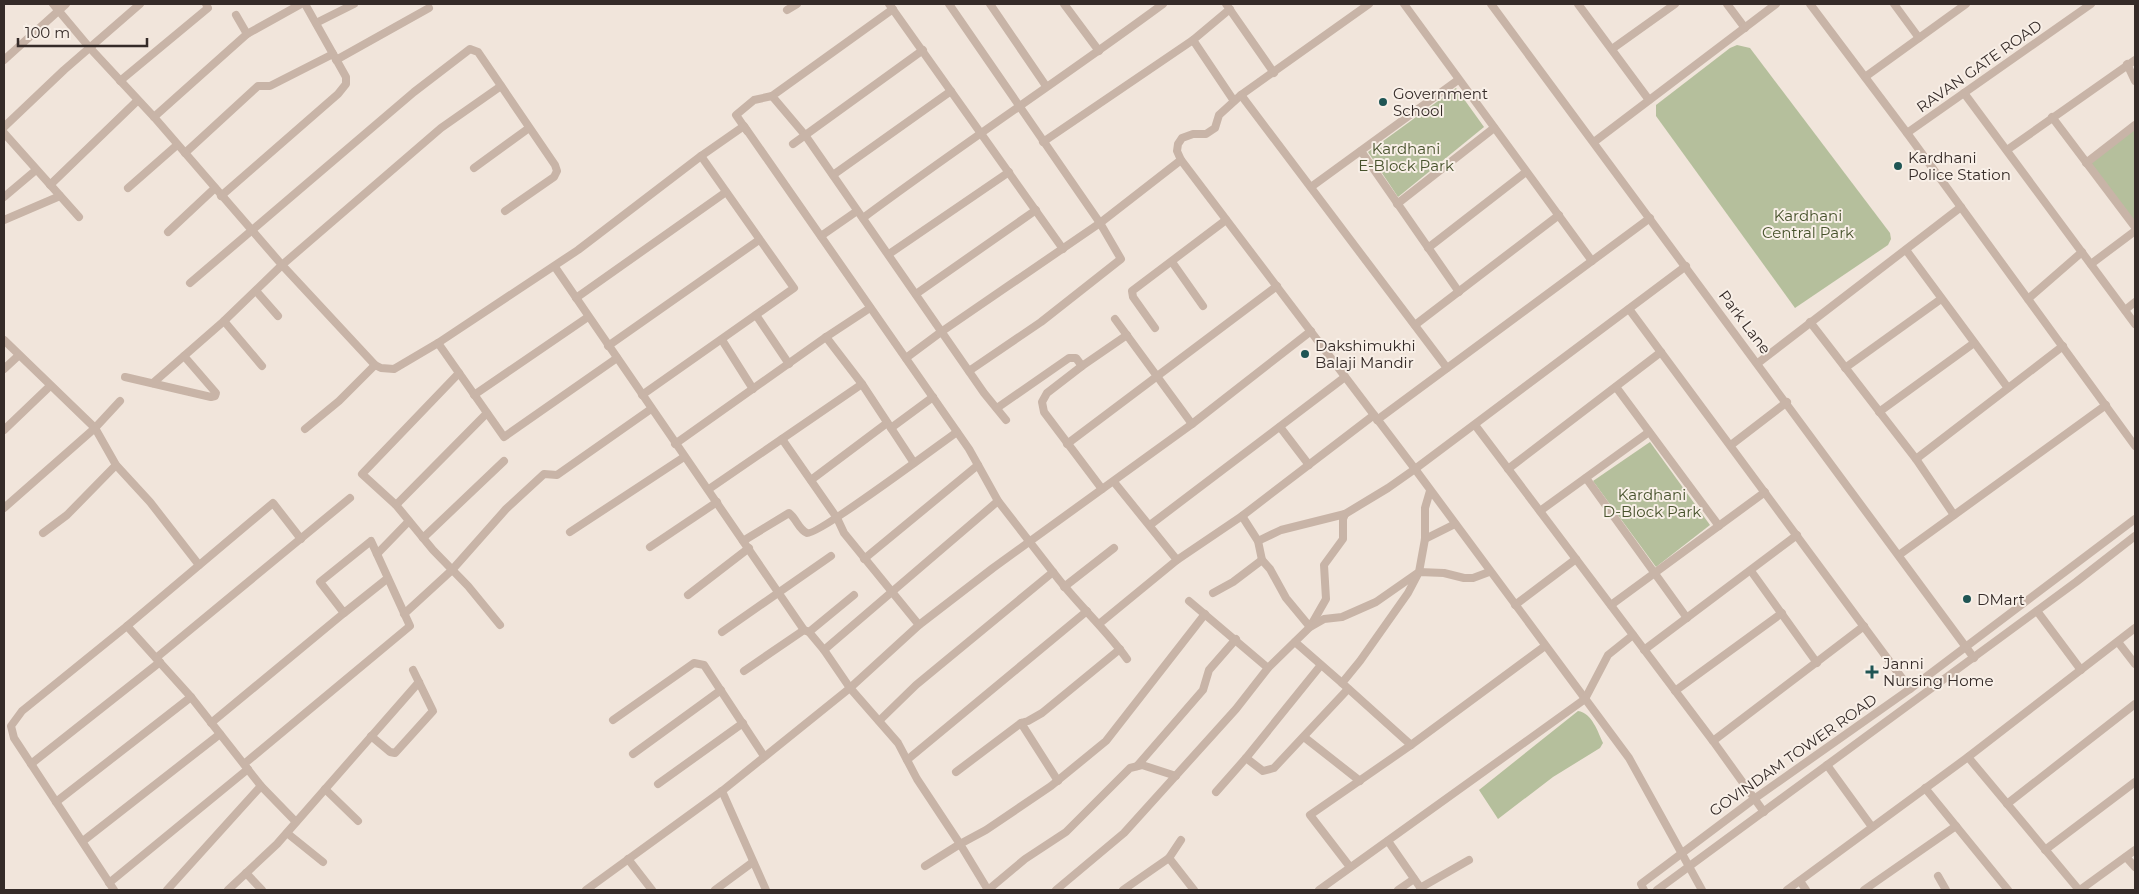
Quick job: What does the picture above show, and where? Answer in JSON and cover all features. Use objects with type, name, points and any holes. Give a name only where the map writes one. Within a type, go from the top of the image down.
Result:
[{"type":"street","points":[[4,60],[56,7],[66,4]]},
{"type":"street","points":[[4,127],[89,47],[140,4]]},
{"type":"street","points":[[120,81],[208,8],[206,4]]},
{"type":"street","points":[[154,117],[247,34],[301,4]]},
{"type":"street","points":[[221,196],[344,88],[346,78],[305,4]]},
{"type":"street","points":[[316,23],[354,4]]},
{"type":"street","points":[[787,10],[797,4]]},
{"type":"street","points":[[949,4],[1120,255],[1120,262],[1041,322],[969,371]]},
{"type":"street","points":[[990,4],[1046,86]]},
{"type":"street","points":[[1064,4],[1099,51]]},
{"type":"street","points":[[863,218],[923,173],[1099,51],[1163,4]]},
{"type":"street","points":[[1369,4],[1241,95],[1219,115],[1215,128],[1206,134],[1193,134],[1182,138],[1177,150],[1182,160],[1226,220],[1629,758],[1702,890]]},
{"type":"street","points":[[1404,4],[1592,261]]},
{"type":"street","name":"Park Lane","points":[[1492,4],[1974,658]]},
{"type":"street","points":[[1580,4],[1649,100]]},
{"type":"street","points":[[1612,49],[1675,4]]},
{"type":"street","points":[[1727,4],[1744,28]]},
{"type":"street","points":[[1594,142],[1776,4]]},
{"type":"street","points":[[1810,4],[1907,133],[2135,446]]},
{"type":"street","points":[[1894,4],[1919,38]]},
{"type":"street","points":[[1865,77],[1966,4]]},
{"type":"street","name":"RAVAN GATE ROAD","points":[[1907,133],[2091,4]]},
{"type":"street","points":[[1063,249],[891,6],[772,96],[754,100],[736,115],[957,432],[998,501],[1064,587],[1100,624],[1127,659]]},
{"type":"street","points":[[1043,142],[1193,40],[1228,6],[1274,73]]},
{"type":"street","points":[[56,7],[137,101],[186,153],[282,266],[375,365],[381,368],[394,369],[438,343],[554,267],[701,156],[744,126],[748,132]]},
{"type":"street","points":[[186,153],[258,86],[270,86],[335,57],[429,8]]},
{"type":"street","points":[[236,15],[247,34]]},
{"type":"street","points":[[1193,40],[1234,102]]},
{"type":"street","points":[[190,283],[251,230],[470,49],[478,52],[556,165],[557,172],[554,177],[506,211]]},
{"type":"street","points":[[793,144],[923,50]]},
{"type":"street","points":[[2006,150],[2135,60]]},
{"type":"street","points":[[2128,64],[2135,81]]},
{"type":"street","points":[[1312,188],[1458,80]]},
{"type":"street","points":[[153,384],[282,266],[441,128],[501,86]]},
{"type":"street","points":[[833,175],[950,91]]},
{"type":"street","points":[[1964,93],[2135,324]]},
{"type":"street","points":[[1241,95],[1447,368]]},
{"type":"street","points":[[772,96],[805,136],[889,254],[941,332],[1006,420]]},
{"type":"street","points":[[50,185],[137,101]]},
{"type":"street","points":[[2052,118],[2135,227]]},
{"type":"street","points":[[2086,163],[2135,125]]},
{"type":"street","points":[[474,168],[530,128]]},
{"type":"street","points":[[1397,204],[1494,128]]},
{"type":"street","points":[[4,133],[79,218]]},
{"type":"street","points":[[128,188],[177,145]]},
{"type":"street","points":[[1360,151],[1459,292]]},
{"type":"street","points":[[642,396],[794,288],[701,156]]},
{"type":"street","points":[[906,358],[1100,223],[1182,160]]},
{"type":"street","points":[[4,197],[36,170]]},
{"type":"street","points":[[889,254],[1009,172]]},
{"type":"street","points":[[1428,248],[1526,172]]},
{"type":"street","points":[[168,232],[215,188]]},
{"type":"street","points":[[576,298],[726,192]]},
{"type":"street","points":[[4,220],[60,196]]},
{"type":"street","points":[[1758,363],[1961,207]]},
{"type":"street","points":[[916,294],[1036,210]]},
{"type":"street","points":[[821,236],[857,211]]},
{"type":"street","points":[[1414,325],[1559,215]]},
{"type":"street","points":[[1100,624],[1177,560],[1242,516],[1309,465],[1447,368],[1650,218]]},
{"type":"street","points":[[1156,328],[1131,294],[1141,284],[1226,220]]},
{"type":"street","points":[[2090,264],[2135,231]]},
{"type":"street","points":[[608,346],[759,240]]},
{"type":"street","points":[[1906,250],[2008,388]]},
{"type":"street","points":[[2028,299],[2082,252]]},
{"type":"street","points":[[1172,262],[1203,306]]},
{"type":"street","points":[[1258,541],[1280,530],[1345,514],[1388,488],[1415,470],[1686,266]]},
{"type":"street","points":[[554,267],[684,457],[709,489],[779,594],[806,631],[824,650],[850,688],[898,743],[988,890],[1025,859],[1066,832],[1124,773],[1136,766],[1203,690],[1209,670],[1236,639]]},
{"type":"street","points":[[1067,444],[1156,375],[1277,286]]},
{"type":"street","points":[[256,291],[278,316]]},
{"type":"street","points":[[1845,368],[1941,298]]},
{"type":"street","points":[[2125,310],[2135,302]]},
{"type":"street","points":[[676,444],[826,336],[870,308]]},
{"type":"street","points":[[1629,310],[1731,445],[1910,689]]},
{"type":"street","points":[[474,395],[588,316]]},
{"type":"street","points":[[756,316],[789,364]]},
{"type":"street","points":[[1115,319],[1192,424]]},
{"type":"street","points":[[224,321],[262,366]]},
{"type":"street","points":[[1810,322],[1916,459],[1954,515]]},
{"type":"street","points":[[586,890],[722,791],[850,688],[919,625],[1028,541],[1114,482],[1192,424],[1311,331]]},
{"type":"street","points":[[1102,489],[1044,412],[1042,402],[1047,394],[1082,366],[1127,335]]},
{"type":"street","points":[[826,336],[862,384],[914,463]]},
{"type":"street","points":[[4,340],[18,356],[95,428],[116,465],[150,502],[199,565]]},
{"type":"street","points":[[722,340],[753,389]]},
{"type":"street","points":[[438,343],[504,437],[617,358]]},
{"type":"street","points":[[1879,412],[1974,343]]},
{"type":"street","points":[[1916,459],[2063,346]]},
{"type":"street","points":[[1508,469],[1661,352]]},
{"type":"street","points":[[4,369],[18,356]]},
{"type":"street","points":[[125,377],[211,397],[215,396],[216,393],[184,356]]},
{"type":"street","points":[[997,408],[1069,358],[1076,358],[1082,366]]},
{"type":"street","points":[[305,429],[339,401],[375,365]]},
{"type":"street","points":[[459,373],[362,474],[396,506],[500,625]]},
{"type":"street","points":[[1150,525],[1345,377]]},
{"type":"street","points":[[709,489],[862,384]]},
{"type":"street","points":[[4,430],[50,386]]},
{"type":"street","points":[[1616,387],[1719,526]]},
{"type":"street","points":[[811,480],[889,425],[933,397]]},
{"type":"street","points":[[4,508],[95,428],[120,401]]},
{"type":"street","points":[[1731,445],[1787,402]]},
{"type":"street","points":[[1899,556],[2106,405]]},
{"type":"street","points":[[404,614],[452,570],[506,509],[544,474],[557,475],[651,408]]},
{"type":"street","points":[[396,506],[487,413]]},
{"type":"street","points":[[1475,425],[1713,740],[1764,812]]},
{"type":"street","points":[[1280,427],[1309,465]]},
{"type":"street","points":[[743,541],[789,513],[807,533],[812,533],[837,518],[957,432]]},
{"type":"street","points":[[1540,511],[1649,432]]},
{"type":"street","points":[[782,439],[837,518],[844,533],[919,625]]},
{"type":"street","points":[[570,532],[684,457]]},
{"type":"street","points":[[423,538],[504,461]]},
{"type":"street","points":[[43,533],[67,515],[116,465]]},
{"type":"street","points":[[864,559],[978,465]]},
{"type":"street","points":[[1586,478],[1687,618]]},
{"type":"street","points":[[1114,482],[1177,560]]},
{"type":"street","points":[[1246,758],[1263,771],[1274,768],[1304,737],[1345,686],[1360,661],[1408,593],[1419,572],[1425,539],[1426,508],[1430,491]]},
{"type":"street","points":[[1611,605],[1765,492]]},
{"type":"street","points":[[31,764],[350,498]]},
{"type":"street","points":[[824,650],[935,557],[998,501]]},
{"type":"street","points":[[650,547],[717,502]]},
{"type":"street","points":[[300,538],[273,503],[15,718],[11,726],[14,738],[83,841],[111,887],[246,766],[410,626],[371,541],[320,582],[344,613]]},
{"type":"street","points":[[1056,890],[1124,832],[1236,709],[1268,668],[1310,627],[1326,599],[1324,565],[1343,539],[1343,519],[1345,514]]},
{"type":"street","points":[[1242,516],[1258,541],[1262,560],[1270,568],[1286,598],[1310,627]]},
{"type":"street","name":"GOVINDAM TOWER ROAD","points":[[1644,890],[1641,884],[1680,853],[1910,689],[2135,519]]},
{"type":"street","points":[[377,554],[409,521]]},
{"type":"street","points":[[1425,539],[1455,524]]},
{"type":"street","points":[[1644,650],[1797,535]]},
{"type":"street","name":"GOVINDAM TOWER ROAD","points":[[1657,890],[1974,658],[2135,536]]},
{"type":"street","points":[[688,595],[749,548]]},
{"type":"street","points":[[1064,587],[1114,548]]},
{"type":"street","points":[[722,632],[831,556]]},
{"type":"street","points":[[1515,605],[1576,559]]},
{"type":"street","points":[[1214,593],[1233,582],[1262,560]]},
{"type":"street","points":[[1750,571],[1817,663]]},
{"type":"street","points":[[879,720],[916,685],[1053,572]]},
{"type":"street","points":[[1310,627],[1324,619],[1342,617],[1376,602],[1419,572],[1444,573],[1464,578],[1473,578],[1489,572]]},
{"type":"street","points":[[211,723],[388,578]]},
{"type":"street","points":[[744,671],[806,631],[854,594]]},
{"type":"street","points":[[1189,601],[1268,668]]},
{"type":"street","points":[[2037,610],[2081,670]]},
{"type":"street","points":[[907,760],[1087,611]]},
{"type":"street","points":[[1675,691],[1782,613]]},
{"type":"street","points":[[925,866],[986,830],[1058,781],[1106,741],[1205,614]]},
{"type":"street","points":[[126,626],[190,697],[261,786],[296,822]]},
{"type":"street","points":[[1713,740],[1864,626]]},
{"type":"street","points":[[1787,890],[1968,757],[2135,628]]},
{"type":"street","points":[[1319,890],[1585,699],[1602,662],[1608,654],[1633,635]]},
{"type":"street","points":[[1295,642],[1411,745]]},
{"type":"street","points":[[2118,642],[2135,664]]},
{"type":"street","points":[[1350,867],[1310,815],[1411,745],[1545,646]]},
{"type":"street","points":[[956,772],[1021,723],[1042,713],[1120,648]]},
{"type":"street","points":[[613,720],[694,663],[704,665],[764,756]]},
{"type":"street","points":[[1216,792],[1321,665]]},
{"type":"street","points":[[371,736],[390,752],[395,753],[433,711],[413,670]]},
{"type":"street","points":[[228,890],[287,833],[419,682]]},
{"type":"street","points":[[633,754],[721,690]]},
{"type":"street","points":[[56,802],[190,697]]},
{"type":"street","points":[[2007,804],[2135,704]]},
{"type":"street","points":[[658,784],[743,723]]},
{"type":"street","points":[[1021,723],[1058,781]]},
{"type":"street","points":[[83,841],[220,734]]},
{"type":"street","points":[[1304,737],[1360,781]]},
{"type":"street","points":[[1968,757],[2080,890],[2135,850]]},
{"type":"street","points":[[1827,765],[1872,827]]},
{"type":"street","points":[[1136,766],[1146,766],[1176,776]]},
{"type":"street","points":[[2045,850],[2135,782]]},
{"type":"street","points":[[167,890],[261,786]]},
{"type":"street","points":[[1925,788],[2008,890]]},
{"type":"street","points":[[325,789],[358,821]]},
{"type":"street","points":[[722,791],[766,890]]},
{"type":"street","points":[[1864,890],[1956,826]]},
{"type":"street","points":[[287,833],[323,862]]},
{"type":"street","points":[[1123,890],[1169,858],[1181,840]]},
{"type":"street","points":[[1388,840],[1421,889],[1469,860]]},
{"type":"street","points":[[2126,857],[2135,866]]},
{"type":"street","points":[[1169,858],[1194,890]]},
{"type":"street","points":[[628,860],[652,890]]},
{"type":"street","points":[[715,890],[753,862]]},
{"type":"street","points":[[246,873],[262,890]]},
{"type":"street","points":[[1938,876],[1946,890]]},
{"type":"street","points":[[1398,890],[1414,879]]},
{"type":"street","points":[[1800,881],[1806,890]]},
{"type":"green space","name":"Kardhani Central Park","points":[[1737,45],[1750,48],[1890,233],[1891,239],[1888,245],[1795,308],[1656,116],[1656,105],[1730,48]]},
{"type":"green space","name":"Kardhani E-Block Park","points":[[1456,88],[1484,127],[1398,197],[1368,152]]},
{"type":"green space","points":[[2135,125],[2135,227],[2086,163]]},
{"type":"green space","name":"Kardhani D-Block Park","points":[[1650,442],[1710,525],[1656,567],[1593,481]]},
{"type":"green space","points":[[1578,711],[1587,715],[1594,724],[1603,743],[1600,748],[1553,777],[1498,819],[1479,790]]},
{"type":"place","name":"Government School","points":[[1383,102]]},
{"type":"place","name":"Kardhani Police Station","points":[[1898,166]]},
{"type":"place","name":"Dakshimukhi Balaji Mandir","points":[[1305,354]]},
{"type":"place","name":"DMart","points":[[1967,599]]},
{"type":"place","name":"Janni Nursing Home","points":[[1872,672]]}]
